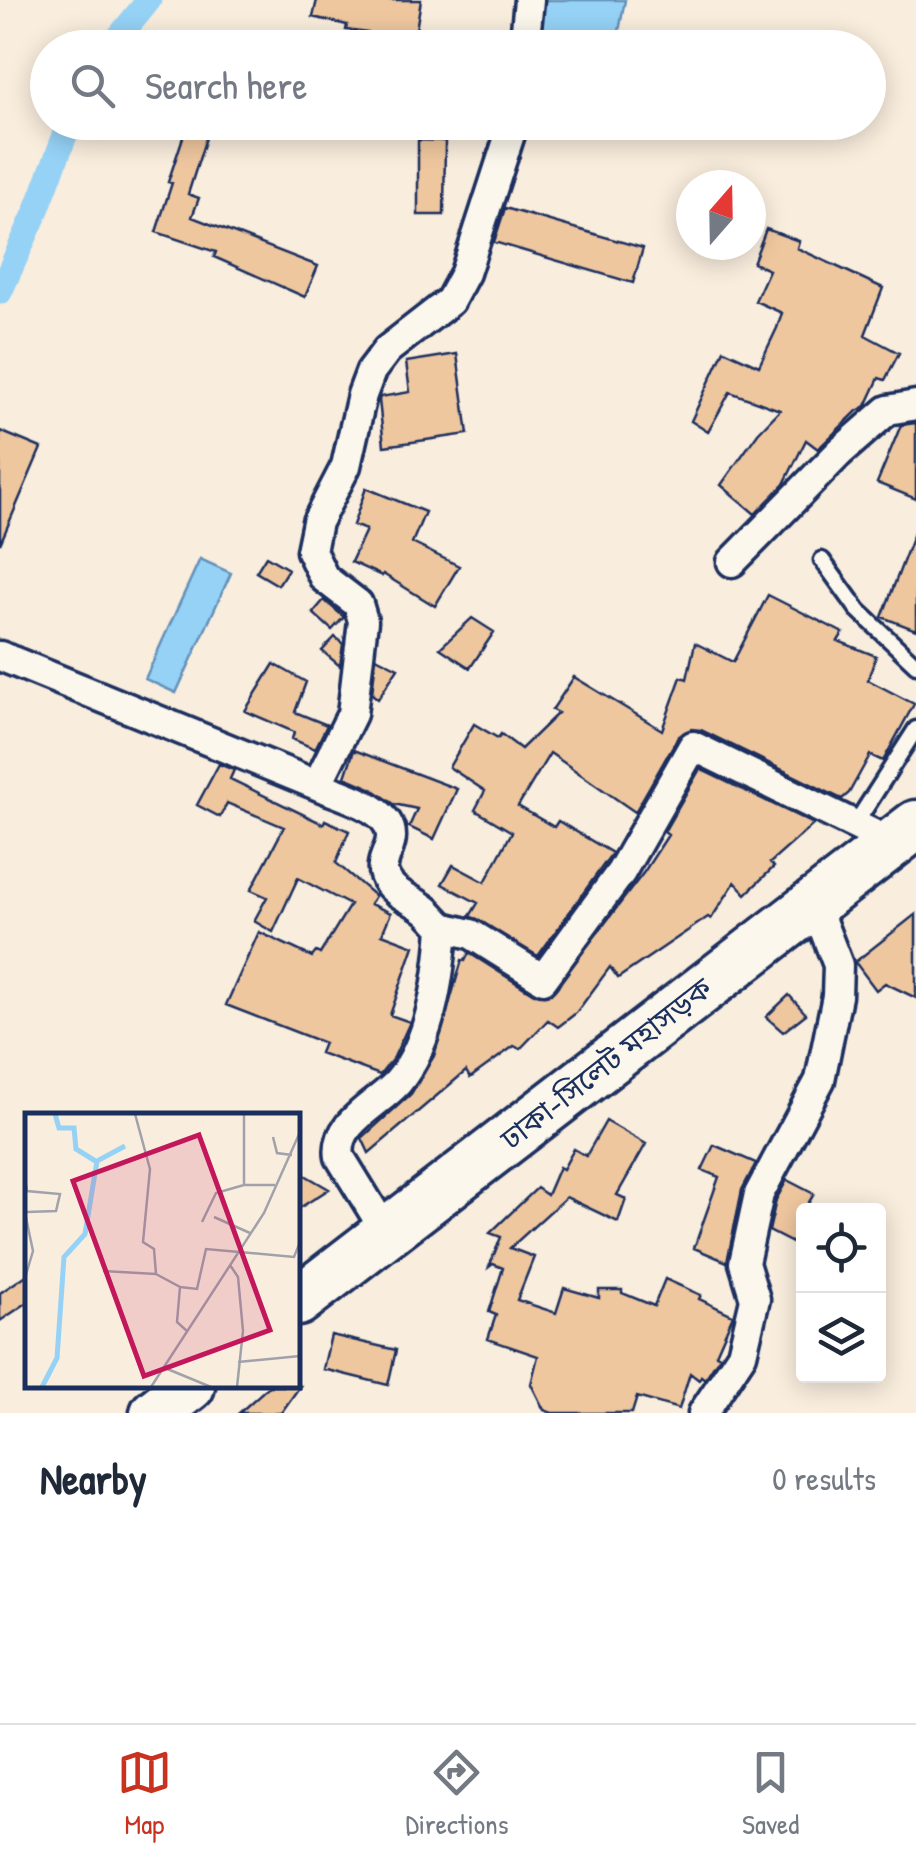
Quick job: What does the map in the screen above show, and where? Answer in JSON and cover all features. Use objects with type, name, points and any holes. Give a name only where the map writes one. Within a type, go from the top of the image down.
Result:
[{"type":"highway","name":"ঢাকা-সিলেট মহাসড়ক","points":[[300,1299],[814,904],[894,837]]},
{"type":"street","points":[[526,30],[529,0]]},
{"type":"street","points":[[317,786],[352,714],[363,622],[358,604],[324,578],[311,551],[317,522],[346,466],[370,371],[388,350],[450,302],[465,273],[508,140]]},
{"type":"street","points":[[732,562],[840,452],[888,410],[916,405]]},
{"type":"street","points":[[0,656],[371,808],[387,820],[392,837],[383,866],[384,878],[393,888],[426,910],[443,928],[471,934],[543,979],[621,872],[692,746],[894,837]]},
{"type":"street","points":[[702,1413],[742,1354],[754,1299],[744,1263],[759,1194],[820,1080],[837,996],[838,965],[814,904]]},
{"type":"street","points":[[386,1232],[340,1156],[338,1142],[344,1130],[396,1084],[412,1064],[439,982],[443,928]]},
{"type":"lane","points":[[822,560],[858,610],[916,666]]},
{"type":"lane","points":[[894,837],[916,729]]},
{"type":"water","points":[[541,0],[625,0],[619,30],[536,30]]},
{"type":"water","points":[[200,559],[231,573],[176,693],[145,679]]},
{"type":"building","points":[[317,0],[421,0],[416,30],[346,30],[347,25],[313,17]]},
{"type":"building","points":[[182,140],[205,140],[188,194],[199,198],[192,217],[318,266],[305,297],[214,257],[216,252],[156,232],[172,183],[168,182]]},
{"type":"building","points":[[418,140],[445,141],[444,215],[418,215]]},
{"type":"building","points":[[505,208],[643,248],[633,283],[494,242]]},
{"type":"building","points":[[766,229],[799,241],[797,248],[883,288],[865,335],[899,353],[885,380],[879,378],[866,406],[818,449],[806,440],[784,484],[755,514],[721,485],[758,433],[780,410],[730,392],[708,432],[691,421],[724,350],[759,366],[777,328],[782,313],[755,301],[769,270],[753,263],[766,260]]},
{"type":"building","points":[[457,354],[468,434],[384,446],[379,400],[410,392],[406,362]]},
{"type":"building","points":[[916,423],[916,499],[877,483],[901,425]]},
{"type":"building","points":[[0,431],[41,448],[0,544]]},
{"type":"building","points":[[366,488],[425,512],[412,543],[459,566],[435,606],[383,574],[351,562],[366,530],[353,525]]},
{"type":"building","points":[[916,533],[916,630],[882,617]]},
{"type":"building","points":[[266,556],[288,569],[278,585],[256,572]]},
{"type":"building","points":[[768,595],[843,633],[838,641],[876,656],[868,680],[914,704],[883,761],[870,755],[842,799],[701,730],[691,729],[678,737],[635,812],[550,753],[518,806],[554,827],[558,821],[612,853],[538,956],[470,916],[478,903],[442,884],[453,865],[485,882],[512,832],[475,810],[485,791],[449,767],[474,724],[498,738],[501,734],[521,749],[558,713],[552,710],[574,677],[662,730],[681,677],[687,679],[695,643],[733,662]]},
{"type":"building","points":[[324,600],[344,617],[332,630],[313,613]]},
{"type":"building","points":[[472,618],[494,632],[470,668],[440,648]]},
{"type":"building","points":[[335,637],[343,644],[340,666],[322,651]]},
{"type":"building","points":[[376,657],[398,668],[378,699],[372,694]]},
{"type":"building","points":[[274,664],[306,682],[295,712],[327,725],[315,749],[292,739],[294,732],[245,711]]},
{"type":"building","points":[[354,750],[457,789],[434,839],[409,827],[417,809],[394,804],[345,777]]},
{"type":"building","points":[[219,764],[234,770],[230,779],[323,824],[325,820],[349,831],[336,863],[375,896],[370,904],[391,913],[382,934],[414,946],[390,1015],[410,1022],[394,1057],[380,1075],[320,1053],[324,1043],[226,1005],[259,932],[312,957],[316,952],[320,954],[350,905],[298,878],[273,932],[254,921],[267,897],[251,890],[284,827],[227,803],[220,817],[197,805]]},
{"type":"building","points":[[700,769],[814,824],[770,863],[774,867],[746,894],[735,882],[711,919],[708,917],[618,978],[610,967],[576,1013],[558,1027],[548,1020],[520,1049],[514,1046],[470,1078],[466,1071],[369,1153],[362,1138],[411,1094],[434,1056],[462,960],[469,953],[534,994],[551,994],[644,872],[668,835],[664,832]]},
{"type":"building","points":[[916,914],[916,998],[885,983],[876,990],[855,962]]},
{"type":"building","points":[[789,995],[806,1014],[783,1032],[766,1017]]},
{"type":"building","points":[[606,1121],[646,1144],[617,1195],[626,1199],[618,1222],[566,1197],[510,1248],[534,1257],[517,1300],[556,1313],[564,1288],[599,1298],[599,1290],[622,1290],[654,1306],[665,1279],[733,1315],[716,1354],[720,1356],[705,1379],[701,1376],[699,1380],[690,1373],[679,1409],[637,1397],[632,1413],[552,1413],[544,1410],[531,1384],[538,1356],[488,1339],[496,1315],[489,1312],[503,1268],[493,1264],[489,1267],[501,1237],[490,1233],[537,1188],[547,1195],[559,1167],[563,1169],[574,1149],[586,1156]]},
{"type":"building","points":[[714,1145],[756,1163],[742,1190],[727,1262],[694,1248],[719,1177],[702,1170]]},
{"type":"building","points":[[300,1172],[329,1189],[300,1208]]},
{"type":"building","points":[[787,1180],[814,1194],[808,1203],[796,1203],[796,1245],[769,1231],[776,1200]]},
{"type":"building","points":[[25,1276],[25,1304],[0,1321],[0,1293]]},
{"type":"building","points":[[331,1335],[396,1350],[388,1385],[323,1369]]},
{"type":"building","points":[[267,1388],[299,1388],[281,1413],[239,1413]]},
{"type":"waterway","points":[[125,30],[149,0]]},
{"type":"waterway","points":[[0,292],[63,140]]}]
